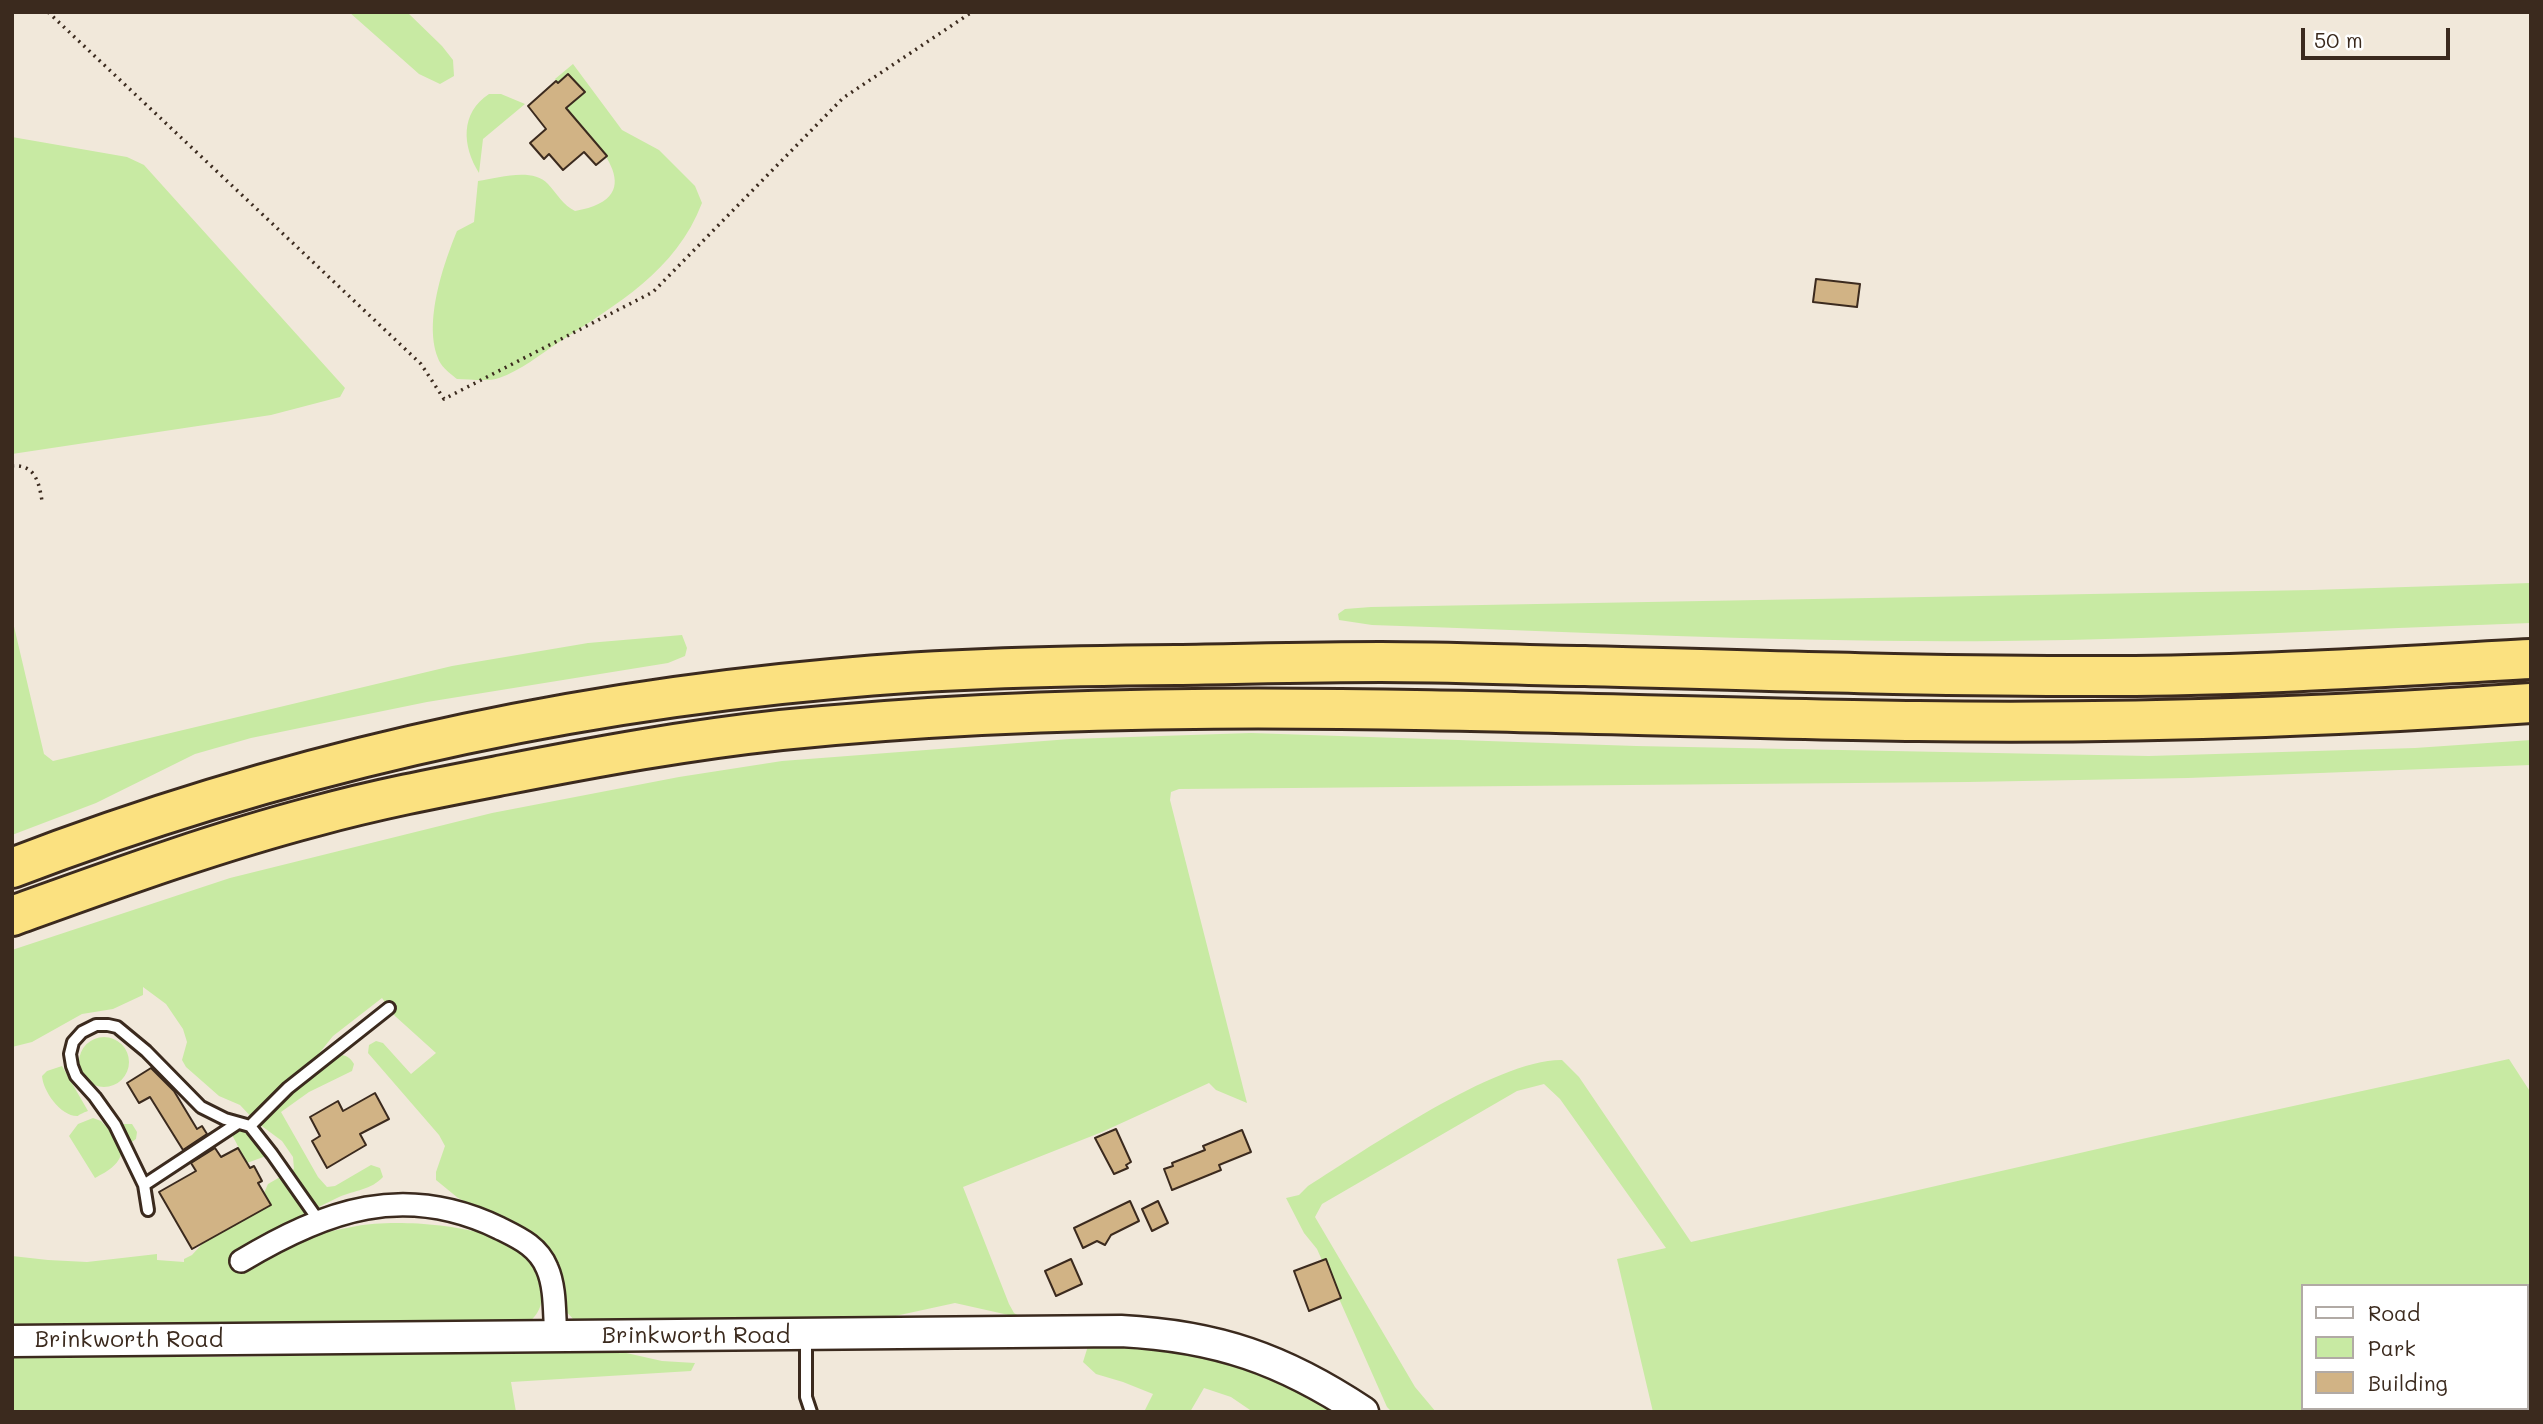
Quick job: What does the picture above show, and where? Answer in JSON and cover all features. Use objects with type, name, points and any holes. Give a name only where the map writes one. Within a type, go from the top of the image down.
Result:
[{"type":"highway","points":[[12,868],[58,850],[243,789],[426,742],[519,722],[614,707],[733,689],[837,678],[1020,668],[1385,662],[1949,675],[2140,676],[2311,671],[2531,659]]},
{"type":"highway","points":[[12,916],[119,878],[326,813],[603,755],[782,730],[1015,712],[1190,709],[1356,708],[1919,722],[2164,722],[2308,717],[2531,703]]},
{"type":"main road","name":"Brinkworth Road","points":[[12,1341],[1108,1331],[1160,1334],[1223,1344],[1267,1359],[1328,1388],[1363,1412]]},
{"type":"street","points":[[241,1261],[295,1230],[368,1206],[432,1206],[491,1224],[532,1246],[548,1270],[556,1337]]},
{"type":"lane","points":[[250,1126],[288,1088],[389,1008]]},
{"type":"lane","points":[[148,1210],[144,1185],[115,1125],[76,1076],[70,1054],[73,1042],[82,1032],[96,1026],[117,1027],[146,1051],[201,1107],[250,1126],[319,1221]]},
{"type":"lane","points":[[144,1185],[238,1123]]},
{"type":"lane","points":[[806,1335],[806,1397],[811,1412]]},
{"type":"path","points":[[48,12],[421,364],[444,400],[653,292],[843,98],[972,12]]},
{"type":"path","points":[[12,466],[32,469],[42,501]]},
{"type":"green space","points":[[349,12],[407,12],[453,60],[454,76],[440,84],[419,74]]},
{"type":"green space","points":[[573,64],[622,130],[659,150],[695,186],[702,203],[677,248],[661,267],[623,299],[507,375],[489,380],[457,379],[441,364],[435,350],[433,333],[436,297],[457,231],[474,222],[478,181],[515,175],[533,176],[548,184],[575,211],[599,204],[612,193],[615,180],[611,166],[590,135],[566,108],[582,94],[582,89],[570,76],[565,76],[558,83],[555,79]]},
{"type":"green space","points":[[489,94],[501,94],[525,104],[483,139],[479,173],[469,152],[467,130],[473,111]]},
{"type":"green space","points":[[12,137],[127,157],[144,165],[345,388],[340,397],[271,415],[12,454]]},
{"type":"green space","points":[[2531,583],[2531,623],[2134,638],[1922,641],[1686,636],[1372,625],[1339,620],[1338,614],[1345,609],[1371,607],[2312,590]]},
{"type":"green space","points":[[12,618],[44,754],[53,761],[452,666],[588,643],[682,635],[687,648],[685,656],[668,663],[427,702],[251,738],[195,754],[96,803],[12,835]]},
{"type":"green space","points":[[1251,733],[1636,746],[2149,756],[2415,748],[2531,740],[2531,765],[2188,778],[1968,782],[1179,789],[1171,792],[1170,800],[1247,1103],[1216,1090],[1209,1083],[1102,1132],[963,1187],[1009,1304],[1014,1313],[1022,1318],[955,1303],[886,1318],[575,1321],[563,1308],[552,1258],[544,1241],[458,1198],[436,1180],[445,1146],[439,1135],[368,1053],[369,1045],[376,1041],[383,1043],[411,1074],[436,1053],[395,1016],[382,998],[333,1036],[313,1061],[336,1055],[346,1056],[354,1064],[352,1071],[309,1092],[281,1112],[318,1177],[327,1187],[335,1186],[371,1165],[380,1168],[383,1177],[368,1187],[311,1211],[232,1259],[310,1236],[357,1226],[401,1223],[458,1228],[510,1244],[529,1257],[539,1274],[542,1294],[538,1312],[529,1322],[12,1326],[12,1256],[87,1262],[157,1254],[157,1260],[184,1262],[184,1259],[203,1243],[271,1205],[264,1193],[268,1184],[294,1169],[293,1157],[282,1141],[255,1121],[240,1105],[219,1096],[186,1067],[182,1060],[187,1042],[183,1029],[166,1004],[143,987],[143,995],[113,1009],[82,1014],[32,1042],[12,1047],[12,950],[230,878],[492,813],[679,777],[782,761],[1070,739]]},
{"type":"green space","points":[[94,1038],[114,1038],[128,1052],[128,1072],[114,1086],[94,1086],[80,1072],[80,1052]]},
{"type":"green space","points":[[2509,1059],[2531,1093],[2531,1412],[1653,1412],[1617,1259],[1666,1248],[1560,1099],[1544,1084],[1517,1091],[1322,1204],[1315,1217],[1415,1387],[1436,1412],[1392,1412],[1387,1407],[1317,1249],[1304,1233],[1286,1198],[1299,1195],[1308,1186],[1396,1130],[1468,1090],[1503,1074],[1535,1064],[1562,1060],[1579,1077],[1691,1242],[2128,1142]]},
{"type":"green space","points":[[62,1066],[88,1111],[78,1116],[59,1108],[49,1096],[43,1082],[42,1076],[47,1071]]},
{"type":"green space","points":[[93,1118],[101,1121],[110,1131],[121,1124],[132,1124],[137,1132],[136,1139],[122,1149],[116,1163],[95,1178],[69,1136],[78,1124]]},
{"type":"green space","points":[[242,1124],[263,1147],[266,1156],[247,1163],[231,1133]]},
{"type":"green space","points":[[1088,1346],[1172,1346],[1259,1369],[1343,1412],[1253,1412],[1231,1397],[1204,1388],[1190,1412],[1144,1412],[1153,1394],[1096,1374],[1083,1362]]},
{"type":"green space","points":[[613,1350],[662,1361],[695,1363],[691,1371],[511,1382],[516,1412],[12,1412],[12,1357],[226,1357]]},
{"type":"building","points":[[568,74],[585,92],[566,108],[607,156],[596,165],[584,152],[563,170],[549,154],[544,159],[530,143],[546,129],[528,106]]},
{"type":"building","points":[[1816,279],[1860,284],[1857,307],[1813,302]]},
{"type":"building","points":[[151,1068],[174,1091],[197,1129],[202,1126],[207,1134],[183,1150],[150,1097],[139,1103],[127,1083]]},
{"type":"building","points":[[375,1093],[389,1119],[360,1134],[366,1145],[327,1168],[312,1141],[320,1136],[310,1117],[338,1101],[343,1111]]},
{"type":"building","points":[[1116,1129],[1131,1162],[1126,1165],[1128,1168],[1114,1174],[1095,1138]]},
{"type":"building","points":[[1242,1130],[1251,1152],[1219,1165],[1221,1170],[1172,1190],[1164,1169],[1205,1150],[1203,1146]]},
{"type":"building","points":[[215,1148],[221,1157],[238,1148],[250,1168],[254,1166],[262,1181],[258,1183],[271,1205],[192,1249],[159,1192],[196,1171],[191,1163]]},
{"type":"building","points":[[1130,1201],[1139,1221],[1111,1235],[1105,1245],[1097,1241],[1083,1248],[1074,1228]]},
{"type":"building","points":[[1158,1201],[1168,1223],[1152,1231],[1142,1209]]},
{"type":"building","points":[[1071,1259],[1082,1284],[1056,1296],[1045,1271]]},
{"type":"building","points":[[1326,1259],[1341,1298],[1309,1311],[1294,1271]]}]
